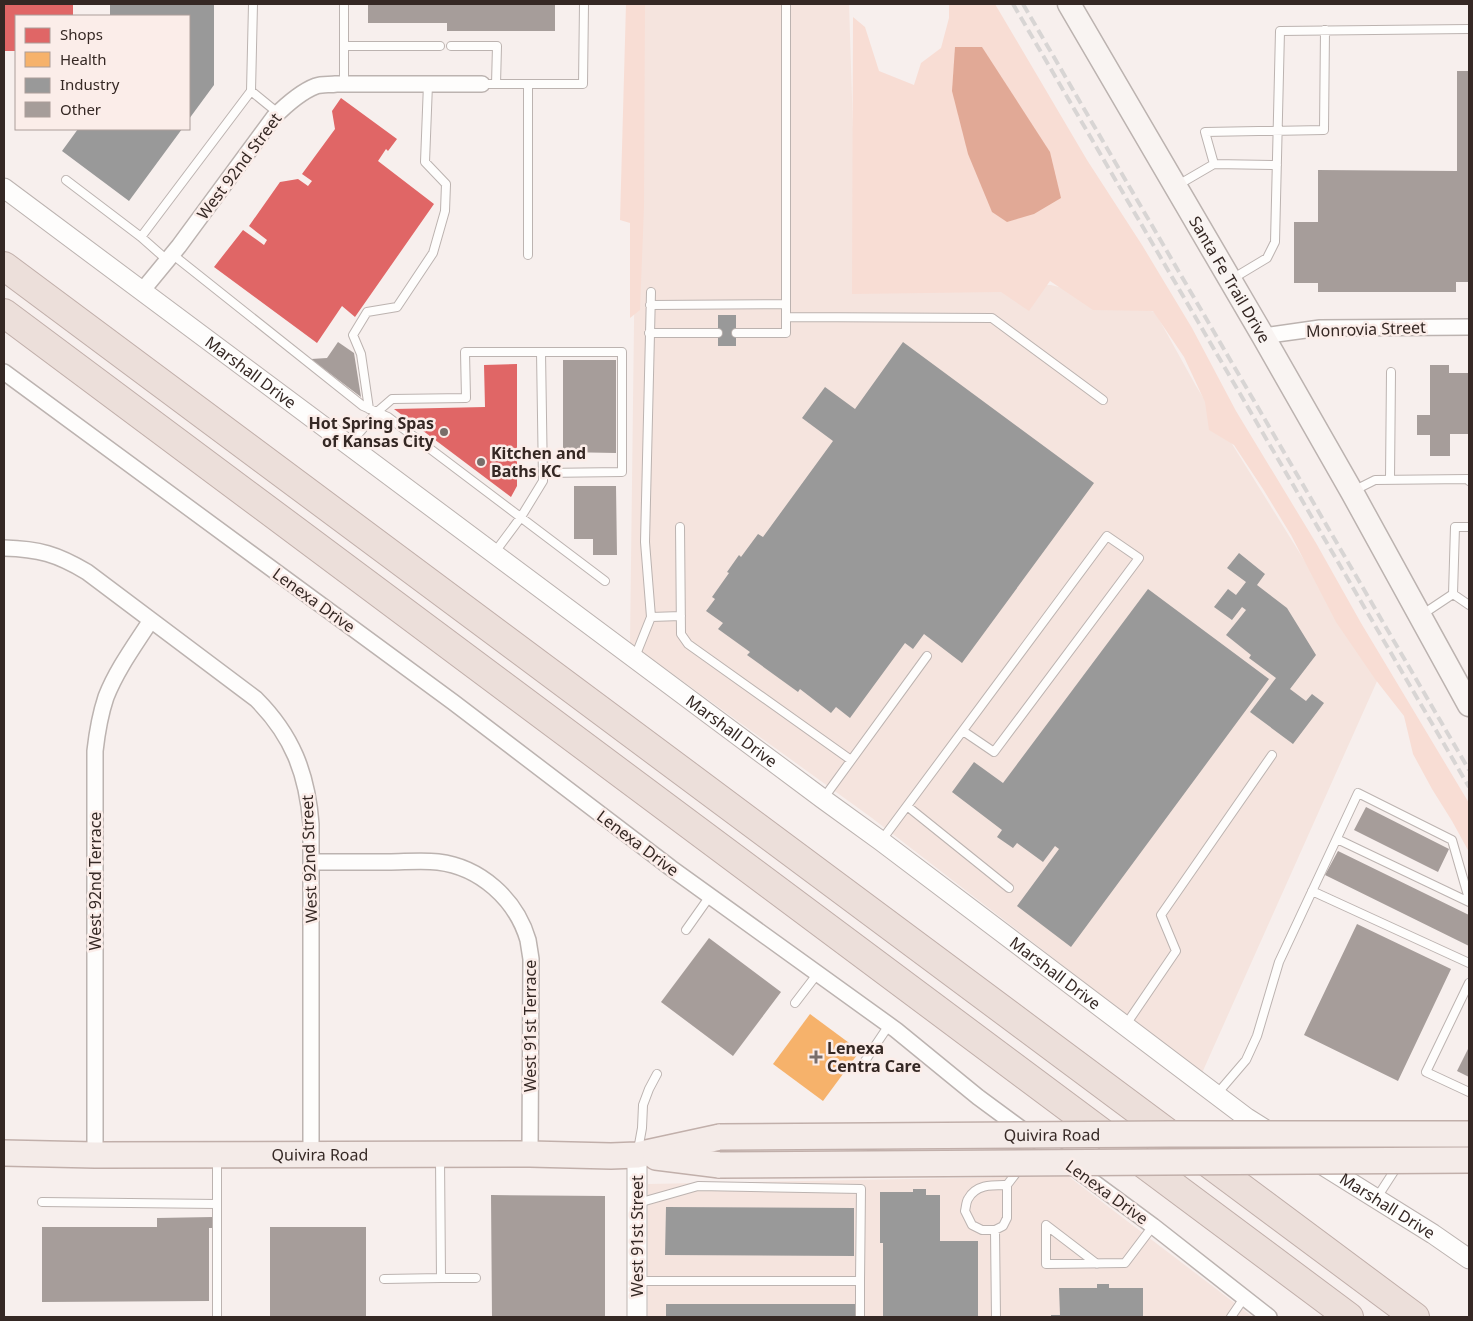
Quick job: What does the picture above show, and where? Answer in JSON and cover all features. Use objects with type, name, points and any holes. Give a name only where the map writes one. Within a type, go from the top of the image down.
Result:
[{"type":"highway","points":[[4,266],[1414,1316]]},
{"type":"highway","points":[[4,313],[1349,1317]]},
{"type":"highway","points":[[1258,1249],[1337,1317]]},
{"type":"main road","name":"Santa Fe Trail Drive","points":[[1069,4],[1231,280],[1388,555],[1469,705]]},
{"type":"main road","name":"Santa Fe Trail Drive","points":[[1388,555],[1469,678]]},
{"type":"main road","name":"Quivira Road","points":[[637,1155],[720,1137],[1469,1134]]},
{"type":"main road","name":"Quivira Road","points":[[4,1153],[96,1155],[637,1155],[720,1166],[1469,1160]]},
{"type":"street","name":"West 92nd Street","points":[[142,291],[170,257],[278,113],[302,94],[318,86],[344,84],[489,84]]},
{"type":"street","name":"Marshall Drive","points":[[4,188],[822,799],[881,840],[1247,1118],[1433,1234],[1469,1259]]},
{"type":"street","name":"Monrovia Street","points":[[1263,336],[1320,328],[1469,327]]},
{"type":"street","name":"Lenexa Drive","points":[[4,372],[454,702],[672,868],[889,1025],[978,1096],[1035,1149],[1153,1226],[1269,1317]]},
{"type":"street","name":"West 92nd Street","points":[[4,548],[49,554],[72,563],[87,572],[256,699],[285,734],[304,776],[309,802],[311,862],[311,1154]]},
{"type":"street","name":"West 92nd Terrace","points":[[96,1155],[95,751],[98,727],[106,697],[120,669],[151,620]]},
{"type":"street","name":"West 91st Terrace","points":[[311,862],[438,862],[461,868],[483,879],[502,894],[522,924],[528,941],[531,959],[530,1154]]},
{"type":"street","name":"West 91st Street","points":[[637,1155],[637,1317]]},
{"type":"lane","points":[[141,237],[251,91],[253,4]]},
{"type":"lane","points":[[344,4],[344,84]]},
{"type":"lane","points":[[451,46],[497,46],[489,84],[583,84],[584,4]]},
{"type":"lane","points":[[736,333],[786,333],[786,4]]},
{"type":"lane","points":[[1231,280],[1267,258],[1275,242],[1280,31],[1469,29]]},
{"type":"lane","points":[[1214,164],[1205,132],[1324,130],[1325,30]]},
{"type":"lane","points":[[344,46],[440,46]]},
{"type":"lane","points":[[368,409],[361,354],[353,335],[367,312],[397,307],[433,253],[445,211],[446,184],[425,162],[428,84]]},
{"type":"lane","points":[[528,84],[528,255]]},
{"type":"lane","points":[[251,91],[278,113]]},
{"type":"lane","points":[[1175,186],[1214,164],[1277,165]]},
{"type":"lane","points":[[66,180],[170,257],[363,406],[388,417],[605,581]]},
{"type":"lane","points":[[634,659],[651,617],[645,542],[651,292]]},
{"type":"lane","points":[[650,305],[786,304]]},
{"type":"lane","points":[[786,317],[992,318],[1102,400]]},
{"type":"lane","points":[[650,333],[718,333]]},
{"type":"lane","points":[[348,446],[377,412],[392,399],[466,398],[465,352],[622,352],[622,472],[543,473]]},
{"type":"lane","points":[[494,554],[521,518],[543,481],[541,352]]},
{"type":"lane","points":[[1390,479],[1391,372]]},
{"type":"lane","points":[[1352,492],[1375,480],[1468,479],[1469,481]]},
{"type":"lane","points":[[1453,594],[1455,527],[1469,527]]},
{"type":"lane","points":[[680,528],[681,634],[688,644],[851,760]]},
{"type":"lane","points":[[881,840],[1107,536],[1139,558],[994,752],[963,731]]},
{"type":"lane","points":[[1453,594],[1469,605]]},
{"type":"lane","points":[[1426,612],[1453,594]]},
{"type":"lane","points":[[651,617],[681,616]]},
{"type":"lane","points":[[822,799],[927,656]]},
{"type":"lane","points":[[1125,1026],[1176,951],[1161,915],[1272,755]]},
{"type":"lane","points":[[1216,1095],[1246,1060],[1257,1036],[1279,962],[1358,793],[1452,840],[1469,901]]},
{"type":"lane","points":[[907,806],[1010,888]]},
{"type":"lane","points":[[1337,839],[1469,901]]},
{"type":"lane","points":[[1312,891],[1469,963]]},
{"type":"lane","points":[[686,930],[710,896]]},
{"type":"lane","points":[[795,1003],[818,973]]},
{"type":"lane","points":[[1469,983],[1426,1072],[1469,1092]]},
{"type":"lane","points":[[865,1061],[889,1025]]},
{"type":"lane","points":[[637,1155],[642,1128],[643,1106],[657,1074]]},
{"type":"lane","points":[[1008,1185],[988,1185],[977,1190],[968,1199],[965,1211],[972,1225],[982,1230],[995,1230],[1003,1226],[1008,1218],[1008,1185],[1035,1149]]},
{"type":"lane","points":[[217,1154],[218,1317]]},
{"type":"lane","points":[[440,1154],[441,1278]]},
{"type":"lane","points":[[1376,1199],[1398,1165]]},
{"type":"lane","points":[[637,1203],[698,1186],[861,1189],[860,1317]]},
{"type":"lane","points":[[42,1202],[217,1204]]},
{"type":"lane","points":[[1097,1264],[1046,1225],[1046,1264],[1097,1264],[1125,1263],[1153,1226]]},
{"type":"lane","points":[[995,1230],[996,1317]]},
{"type":"lane","points":[[384,1279],[476,1278]]},
{"type":"lane","points":[[637,1281],[860,1281]]},
{"type":"lane","points":[[1231,1317],[1244,1298]]},
{"type":"shaded area","points":[[626,4],[645,4],[644,207],[640,310],[630,318],[630,223],[620,220]]},
{"type":"shaded area","points":[[638,4],[849,4],[858,288],[1051,285],[1155,312],[1196,386],[1378,679],[1202,1073],[872,818],[630,643]]},
{"type":"shaded area","points":[[949,4],[995,4],[1087,160],[1142,245],[1192,328],[1236,411],[1469,803],[1469,852],[1413,754],[1404,716],[1375,679],[1336,622],[1291,535],[1234,445],[1209,430],[1205,402],[1184,357],[1153,311],[1093,310],[1050,281],[1029,311],[1001,292],[852,294],[853,17],[865,27],[879,71],[914,85],[921,63],[941,48],[949,18]]},
{"type":"shaded area","points":[[955,47],[982,47],[1050,152],[1061,198],[1034,214],[1007,222],[992,212],[968,154],[952,91]]},
{"type":"shaded area","points":[[1068,1176],[1253,1317],[648,1317],[648,1184]]},
{"type":"building: Shops","points":[[4,4],[73,4],[73,15],[15,15],[15,51],[4,51]]},
{"type":"building: Shops","points":[[341,98],[397,139],[388,151],[386,149],[378,161],[434,204],[355,317],[342,306],[317,343],[214,267],[243,230],[264,245],[267,240],[249,226],[280,182],[298,179],[308,186],[312,181],[302,174],[335,129],[332,111]]},
{"type":"building: Shops","points":[[517,364],[517,486],[511,497],[394,409],[485,407],[484,365]]},
{"type":"building: Health","name":"Lenexa Centra Care","points":[[810,1014],[860,1051],[823,1101],[773,1064]]},
{"type":"building: Industry","points":[[110,4],[214,4],[214,85],[190,118],[190,15],[110,15]]},
{"type":"building: Industry","points":[[77,130],[181,130],[129,201],[62,151]]},
{"type":"building: Industry","points":[[718,315],[736,315],[736,346],[718,346]]},
{"type":"building: Industry","points":[[903,342],[1094,483],[962,663],[924,634],[913,649],[905,643],[850,718],[836,707],[831,713],[800,689],[798,692],[747,655],[750,652],[718,629],[723,623],[706,611],[715,599],[712,597],[739,555],[741,557],[758,534],[763,537],[833,441],[802,418],[825,387],[855,409]]},
{"type":"building: Industry","points":[[1239,553],[1265,574],[1257,585],[1287,608],[1316,655],[1290,689],[1306,701],[1312,694],[1324,703],[1293,744],[1250,712],[1276,678],[1249,658],[1251,655],[1226,635],[1246,610],[1242,607],[1232,620],[1214,607],[1228,589],[1236,595],[1246,582],[1227,568]]},
{"type":"building: Industry","points":[[1148,589],[1269,679],[1071,947],[1017,906],[1059,849],[1055,846],[1043,862],[1017,843],[1013,848],[997,837],[1002,830],[952,792],[974,762],[1003,783]]},
{"type":"building: Industry","points":[[913,1189],[926,1189],[926,1195],[940,1195],[940,1241],[978,1241],[978,1317],[883,1317],[883,1243],[880,1243],[880,1192],[913,1192]]},
{"type":"building: Industry","points":[[666,1207],[854,1208],[854,1256],[665,1255]]},
{"type":"building: Industry","points":[[1097,1284],[1109,1284],[1109,1288],[1143,1288],[1143,1317],[1051,1317],[1051,1315],[1060,1315],[1059,1288],[1097,1288]]},
{"type":"building: Industry","points":[[666,1304],[855,1304],[855,1317],[666,1317]]},
{"type":"building: Other","points":[[368,4],[555,4],[555,31],[447,31],[447,23],[368,23]]},
{"type":"building: Other","points":[[1457,71],[1469,71],[1469,282],[1456,282],[1456,292],[1318,292],[1318,283],[1294,283],[1294,222],[1318,222],[1318,170],[1457,171]]},
{"type":"building: Other","points":[[338,342],[354,353],[361,397],[311,359],[327,358]]},
{"type":"building: Other","points":[[563,360],[616,360],[616,453],[563,452]]},
{"type":"building: Other","points":[[1430,365],[1449,365],[1449,373],[1469,373],[1469,434],[1450,434],[1450,456],[1430,456],[1430,435],[1417,435],[1417,415],[1430,415]]},
{"type":"building: Other","points":[[574,486],[616,486],[617,555],[593,555],[593,539],[574,539]]},
{"type":"building: Other","points":[[1366,807],[1449,849],[1438,872],[1354,830]]},
{"type":"building: Other","points":[[1338,851],[1469,915],[1469,946],[1325,875]]},
{"type":"building: Other","points":[[1357,924],[1451,969],[1398,1081],[1304,1035]]},
{"type":"building: Other","points":[[709,938],[781,992],[733,1056],[661,1002]]},
{"type":"building: Other","points":[[1469,1047],[1469,1077],[1457,1071]]},
{"type":"building: Other","points":[[491,1195],[605,1196],[605,1317],[492,1317]]},
{"type":"building: Other","points":[[213,1217],[214,1228],[209,1228],[209,1301],[42,1302],[42,1227],[157,1227],[157,1218]]},
{"type":"building: Other","points":[[270,1227],[366,1227],[366,1317],[270,1317]]},
{"type":"railway","points":[[1013,4],[1469,787]]},
{"type":"railway","points":[[1023,4],[1469,770]]},
{"type":"place","name":"Hot Spring Spas of Kansas City","points":[[444,432]]},
{"type":"place","name":"Kitchen and Baths KC","points":[[481,462]]},
{"type":"place","name":"Lenexa Centra Care","points":[[816,1057]]}]
